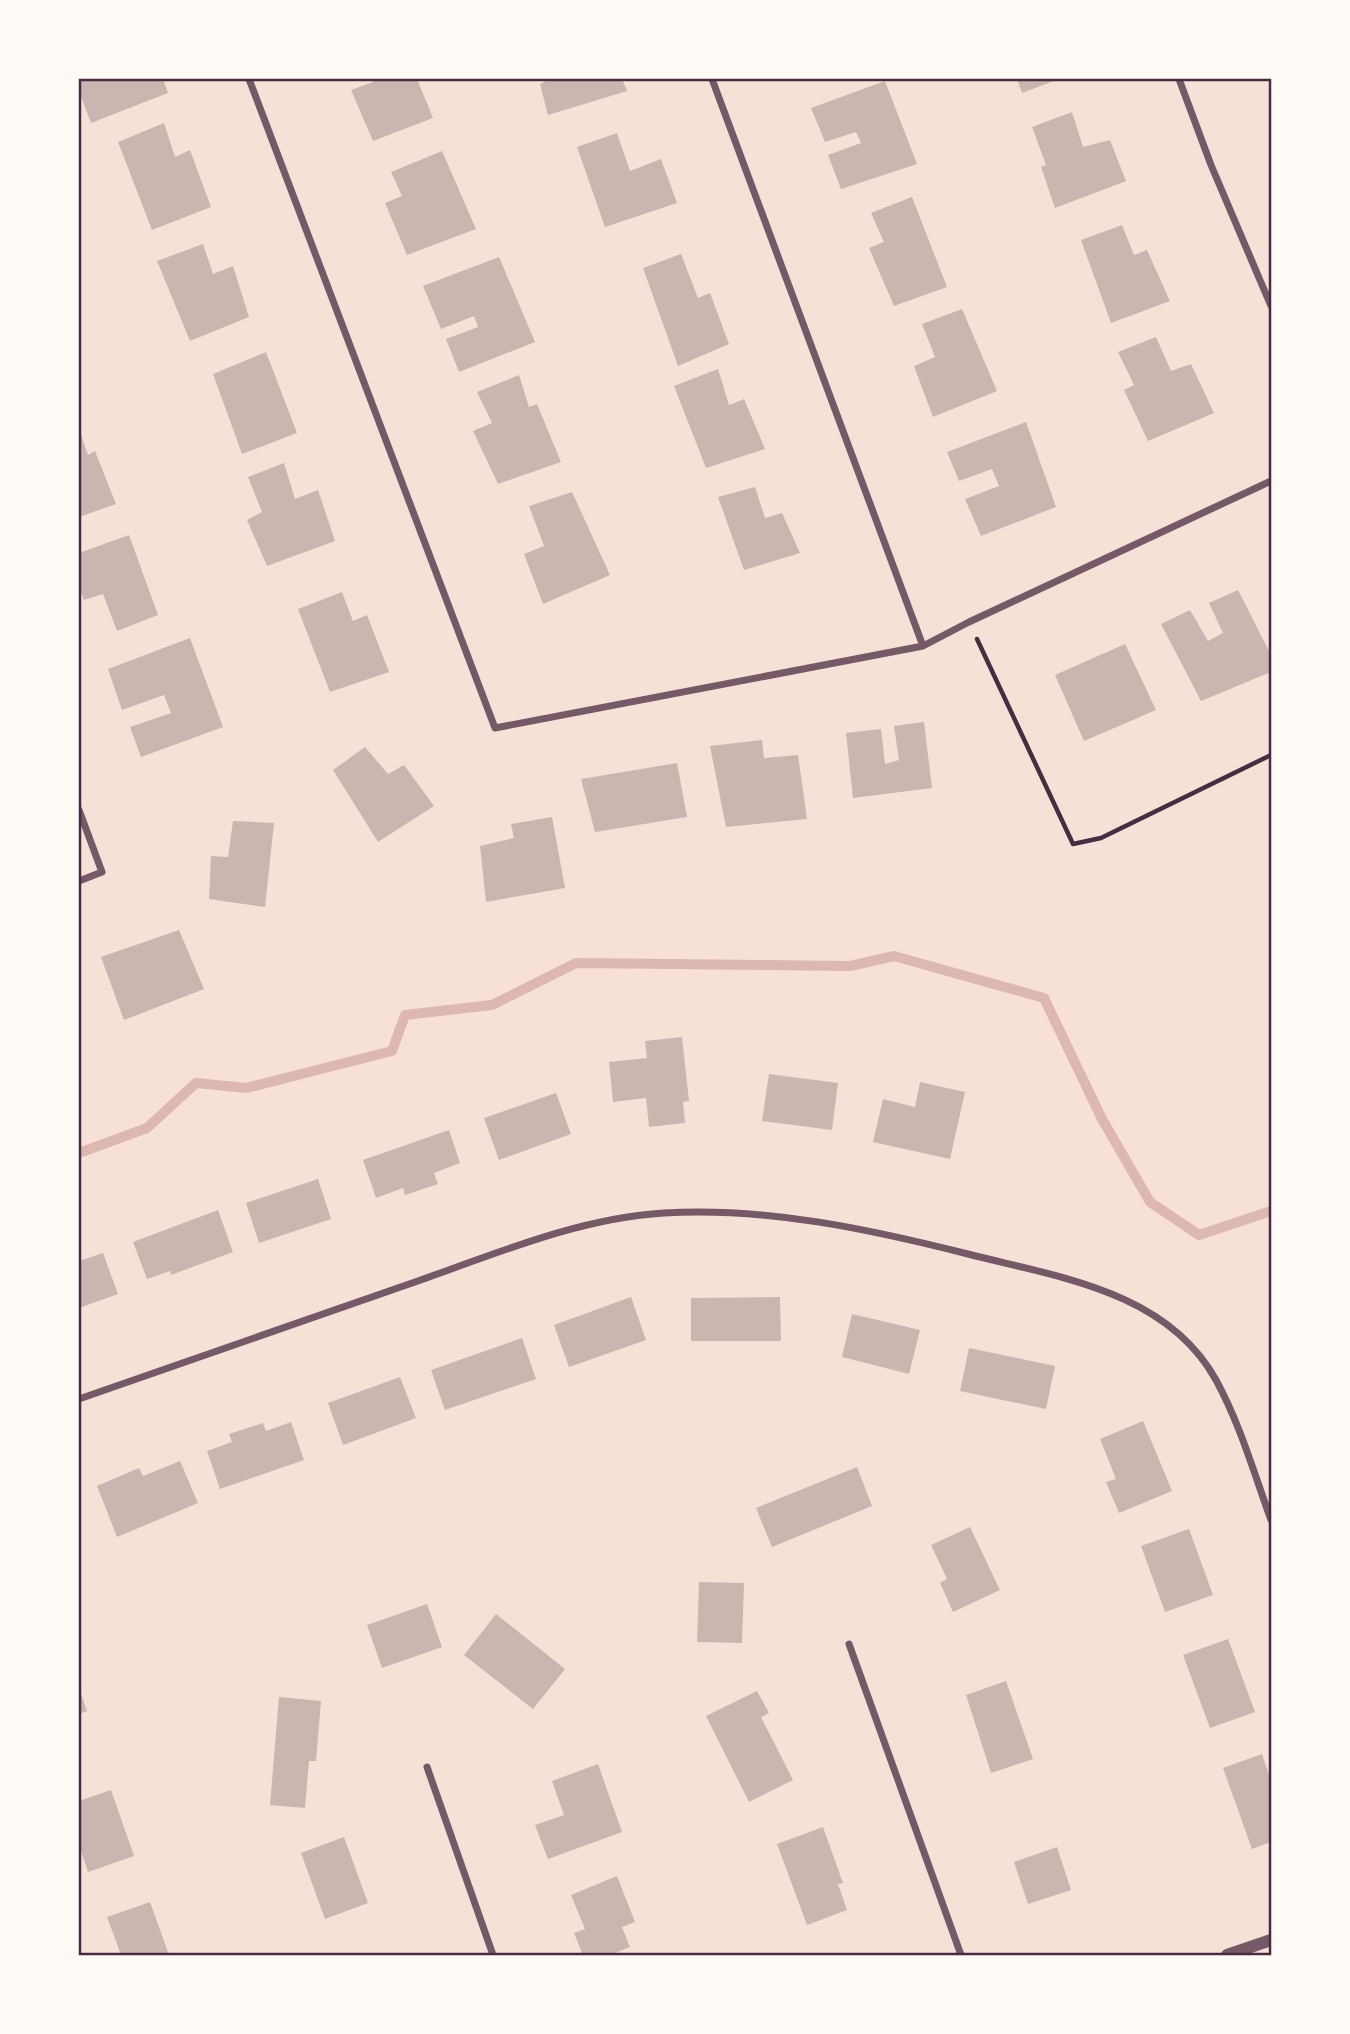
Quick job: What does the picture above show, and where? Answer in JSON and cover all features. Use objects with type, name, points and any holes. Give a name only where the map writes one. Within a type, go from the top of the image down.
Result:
[{"type":"street","points":[[249,79],[495,728],[923,646],[1271,481]]},
{"type":"street","points":[[712,79],[923,646]]},
{"type":"street","points":[[1179,79],[1210,165],[1271,306]]},
{"type":"street","points":[[79,810],[102,872],[79,881]]},
{"type":"street","points":[[79,1399],[494,1254],[598,1222],[662,1213],[720,1212],[784,1216],[941,1247],[1096,1286],[1154,1314],[1184,1338],[1214,1376],[1235,1418],[1271,1520]]},
{"type":"street","points":[[849,1644],[961,1955]]},
{"type":"street","points":[[427,1767],[493,1955]]},
{"type":"street","points":[[1227,1955],[1271,1940]]},
{"type":"path","points":[[969,622],[1073,844],[1101,838],[1271,755]]},
{"type":"building","points":[[79,79],[163,79],[168,93],[91,123],[79,91]]},
{"type":"building","points":[[372,79],[417,79],[433,118],[373,141],[351,90],[373,82]]},
{"type":"building","points":[[550,79],[622,79],[627,91],[548,115],[540,84]]},
{"type":"building","points":[[1017,79],[1059,79],[1022,93]]},
{"type":"building","points":[[885,81],[917,164],[841,189],[828,155],[861,143],[856,132],[825,142],[811,108]]},
{"type":"building","points":[[1072,112],[1083,147],[1110,140],[1126,181],[1055,208],[1041,167],[1046,165],[1032,127]]},
{"type":"building","points":[[164,123],[175,157],[190,150],[211,207],[152,230],[118,142]]},
{"type":"building","points":[[617,133],[630,171],[661,159],[677,203],[605,227],[577,147]]},
{"type":"building","points":[[442,151],[476,229],[407,255],[385,203],[402,196],[391,172]]},
{"type":"building","points":[[912,197],[947,287],[894,306],[869,248],[884,242],[871,213]]},
{"type":"building","points":[[1122,225],[1134,255],[1147,250],[1170,301],[1111,323],[1081,240]]},
{"type":"building","points":[[203,244],[213,274],[233,266],[249,317],[190,341],[157,261]]},
{"type":"building","points":[[681,254],[698,298],[710,293],[729,344],[678,366],[643,268]]},
{"type":"building","points":[[499,257],[535,342],[459,372],[446,339],[478,327],[474,316],[441,329],[423,286]]},
{"type":"building","points":[[962,309],[997,391],[933,417],[914,366],[935,357],[922,324]]},
{"type":"building","points":[[1156,337],[1171,371],[1191,364],[1214,413],[1148,441],[1124,390],[1134,385],[1118,352]]},
{"type":"building","points":[[266,352],[297,433],[242,454],[213,374]]},
{"type":"building","points":[[718,369],[729,405],[744,399],[765,449],[706,468],[674,386]]},
{"type":"building","points":[[519,375],[529,407],[537,404],[561,462],[498,484],[473,431],[492,423],[477,392]]},
{"type":"building","points":[[1026,422],[1056,507],[981,536],[965,499],[999,486],[992,469],[959,481],[947,452]]},
{"type":"building","points":[[79,429],[88,455],[95,451],[116,504],[79,517]]},
{"type":"building","points":[[284,463],[295,499],[318,490],[335,541],[267,566],[247,520],[262,512],[248,477]]},
{"type":"building","points":[[755,487],[765,518],[782,513],[800,553],[744,570],[718,497]]},
{"type":"building","points":[[572,492],[610,575],[543,604],[524,554],[544,546],[529,506]]},
{"type":"building","points":[[129,535],[158,615],[117,631],[103,594],[84,600],[79,587],[79,553]]},
{"type":"building","points":[[1238,590],[1271,655],[1271,672],[1201,701],[1161,624],[1190,610],[1208,641],[1223,633],[1209,603]]},
{"type":"building","points":[[342,592],[353,621],[367,615],[389,672],[330,692],[298,609]]},
{"type":"building","points":[[190,638],[223,727],[141,757],[130,727],[171,713],[164,695],[122,710],[108,669]]},
{"type":"building","points":[[1125,644],[1156,710],[1084,741],[1055,675]]},
{"type":"building","points":[[924,722],[932,788],[853,798],[846,733],[881,729],[885,764],[899,760],[894,726]]},
{"type":"building","points":[[762,740],[764,758],[798,755],[807,819],[726,827],[710,746]]},
{"type":"building","points":[[365,747],[388,774],[404,765],[434,806],[378,842],[333,770]]},
{"type":"building","points":[[677,763],[687,817],[595,832],[581,779]]},
{"type":"building","points":[[552,817],[565,888],[486,902],[480,846],[514,838],[511,824]]},
{"type":"building","points":[[233,821],[274,823],[265,907],[209,899],[211,856],[228,857]]},
{"type":"building","points":[[179,930],[204,989],[124,1020],[101,957]]},
{"type":"building","points":[[682,1037],[689,1101],[683,1102],[685,1123],[649,1127],[646,1098],[613,1102],[609,1062],[647,1058],[645,1041]]},
{"type":"building","points":[[769,1074],[838,1083],[832,1130],[762,1121]]},
{"type":"building","points":[[920,1082],[965,1092],[950,1159],[873,1142],[883,1099],[915,1107]]},
{"type":"building","points":[[556,1093],[571,1134],[499,1160],[484,1118]]},
{"type":"building","points":[[449,1130],[460,1163],[434,1173],[438,1184],[405,1195],[403,1188],[376,1198],[363,1160]]},
{"type":"building","points":[[318,1179],[331,1219],[259,1243],[246,1203]]},
{"type":"building","points":[[218,1210],[233,1252],[171,1275],[170,1271],[147,1279],[133,1242]]},
{"type":"building","points":[[103,1253],[118,1294],[79,1308],[79,1261]]},
{"type":"building","points":[[631,1297],[646,1340],[569,1367],[554,1325]]},
{"type":"building","points":[[780,1297],[781,1341],[691,1341],[691,1298]]},
{"type":"building","points":[[852,1314],[920,1330],[909,1374],[842,1357]]},
{"type":"building","points":[[522,1338],[536,1379],[445,1410],[431,1370]]},
{"type":"building","points":[[969,1348],[1055,1366],[1046,1409],[960,1391]]},
{"type":"building","points":[[400,1377],[416,1418],[343,1445],[328,1403]]},
{"type":"building","points":[[1143,1421],[1172,1491],[1119,1513],[1106,1482],[1116,1479],[1100,1439]]},
{"type":"building","points":[[291,1422],[304,1460],[220,1489],[207,1451],[232,1442],[229,1434],[263,1423],[266,1431]]},
{"type":"building","points":[[180,1461],[198,1503],[117,1537],[97,1486],[139,1468],[143,1476]]},
{"type":"building","points":[[857,1467],[872,1506],[772,1547],[756,1508]]},
{"type":"building","points":[[970,1527],[1000,1590],[953,1612],[940,1583],[947,1579],[931,1545]]},
{"type":"building","points":[[1189,1529],[1213,1595],[1165,1612],[1141,1546]]},
{"type":"building","points":[[699,1582],[744,1583],[742,1643],[697,1642]]},
{"type":"building","points":[[427,1604],[442,1647],[382,1668],[367,1625]]},
{"type":"building","points":[[496,1614],[565,1669],[533,1709],[464,1655]]},
{"type":"building","points":[[1228,1639],[1255,1712],[1210,1728],[1183,1655]]},
{"type":"building","points":[[1006,1681],[1033,1759],[991,1773],[966,1695]]},
{"type":"building","points":[[79,1688],[87,1711],[79,1714]]},
{"type":"building","points":[[757,1691],[769,1713],[761,1717],[793,1780],[749,1802],[706,1716]]},
{"type":"building","points":[[279,1697],[321,1701],[316,1761],[309,1761],[305,1808],[270,1805]]},
{"type":"building","points":[[1262,1754],[1271,1781],[1271,1842],[1252,1849],[1223,1768]]},
{"type":"building","points":[[598,1764],[622,1832],[548,1859],[535,1825],[564,1815],[552,1781]]},
{"type":"building","points":[[111,1790],[134,1856],[88,1872],[79,1845],[79,1801]]},
{"type":"building","points":[[823,1827],[843,1883],[838,1884],[847,1910],[807,1925],[777,1844]]},
{"type":"building","points":[[344,1837],[368,1903],[325,1919],[301,1853]]},
{"type":"building","points":[[1057,1847],[1071,1890],[1028,1904],[1014,1862]]},
{"type":"building","points":[[617,1876],[635,1922],[622,1927],[630,1947],[610,1955],[583,1955],[574,1933],[585,1929],[571,1895]]},
{"type":"building","points":[[150,1902],[169,1955],[121,1955],[107,1917]]},
{"type":"waterway","points":[[79,1153],[147,1128],[196,1083],[246,1088],[392,1051],[405,1015],[492,1005],[576,963],[850,966],[894,956],[1044,998],[1102,1119],[1150,1202],[1199,1235],[1271,1211]]}]
